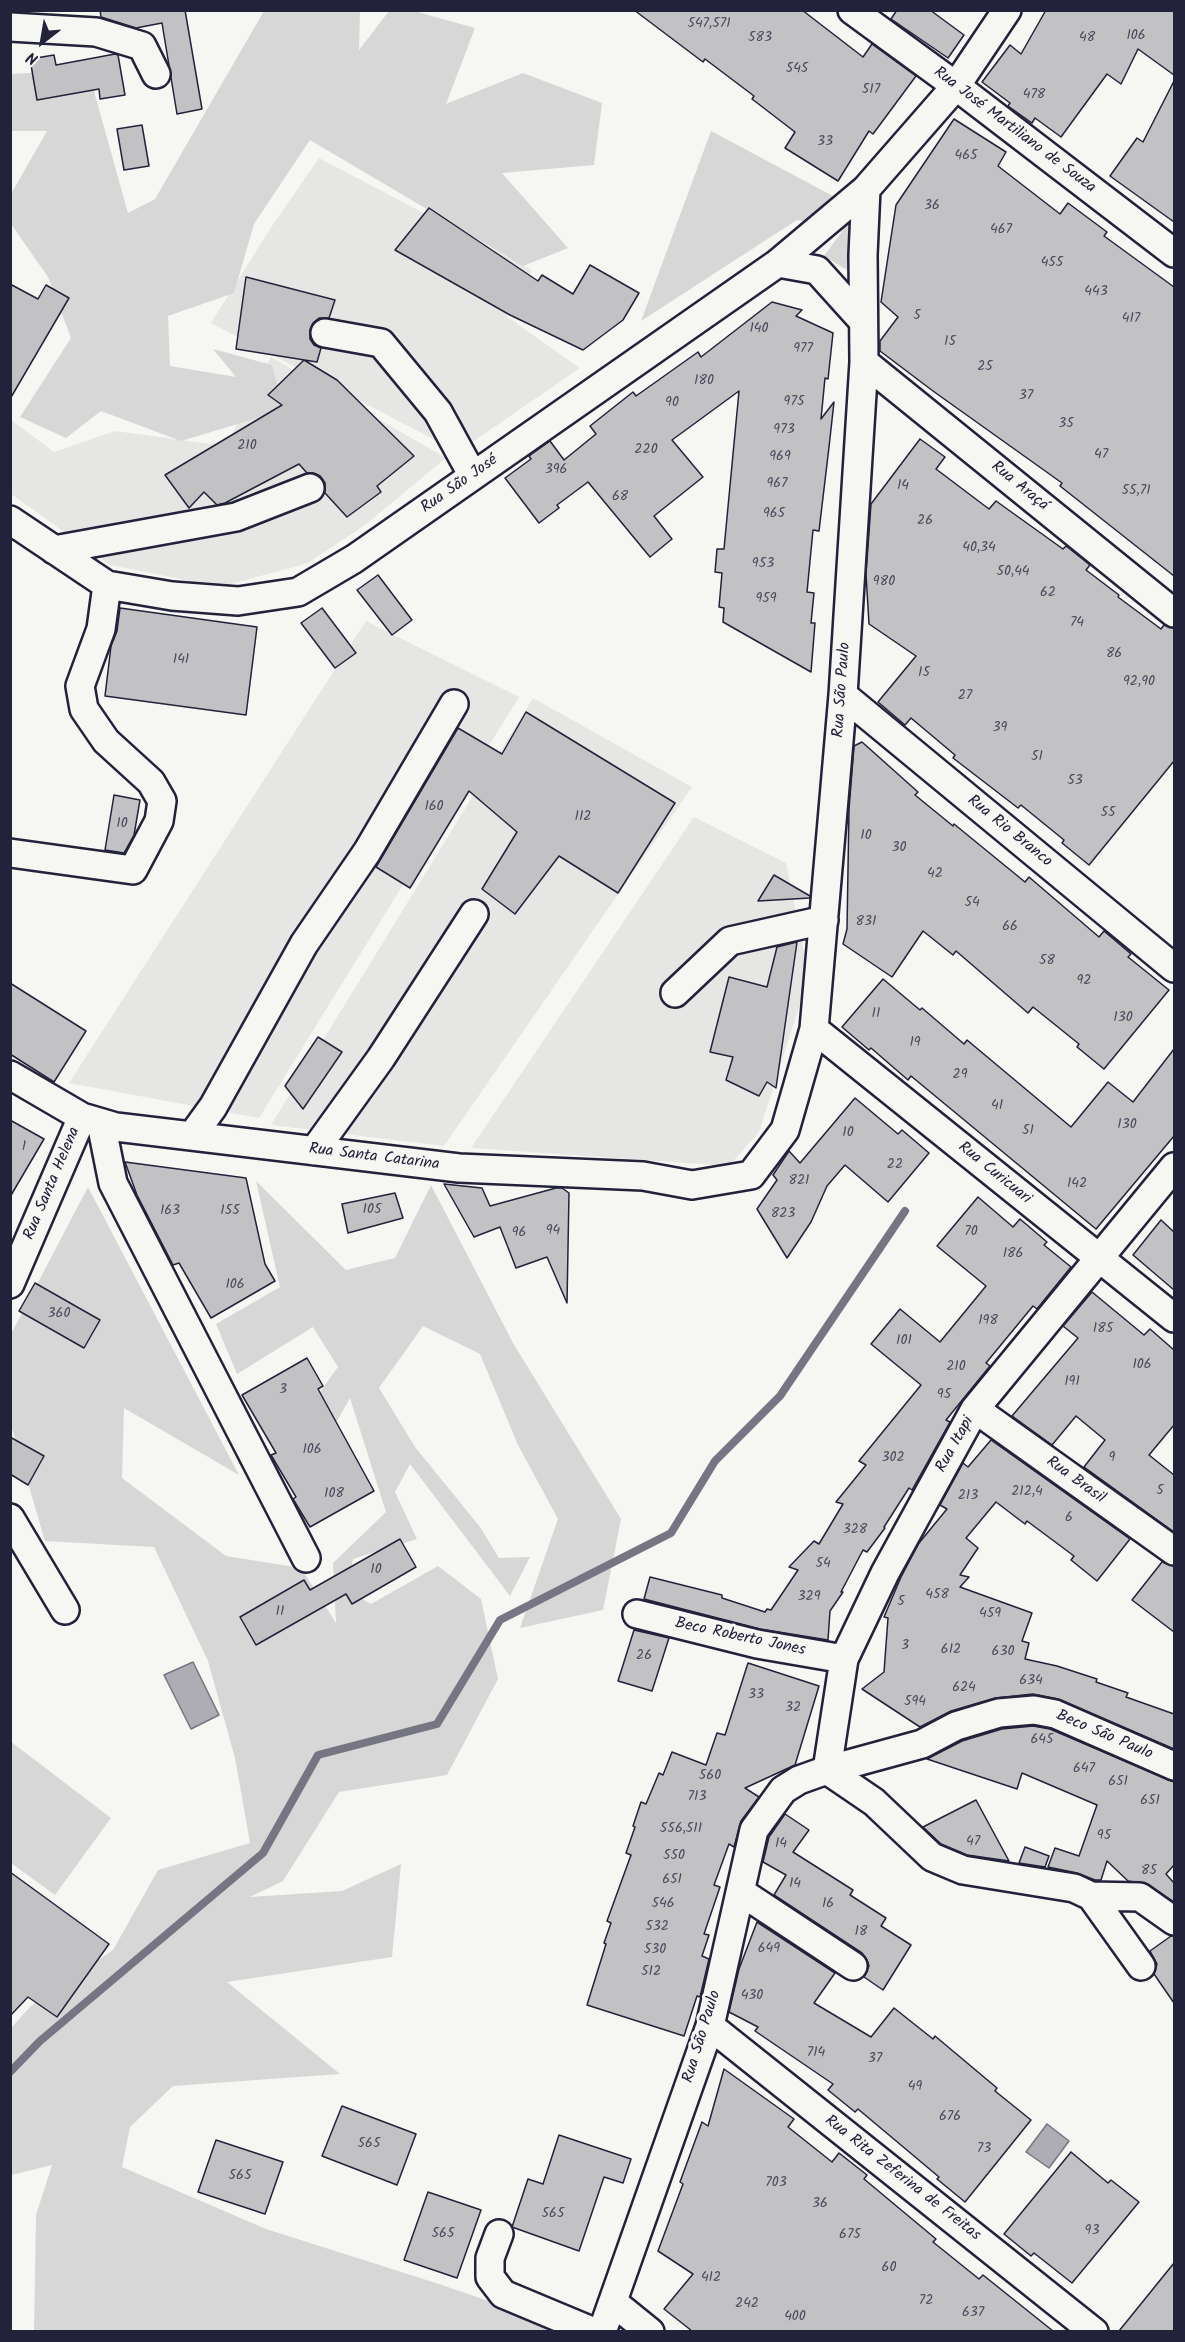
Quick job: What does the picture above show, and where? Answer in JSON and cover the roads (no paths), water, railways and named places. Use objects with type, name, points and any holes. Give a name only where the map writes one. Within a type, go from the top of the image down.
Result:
[{"type":"street","name":"Rua José Martiliano de Souza","points":[[852,10],[956,86],[1174,254]]},
{"type":"street","name":"Rua São José","points":[[12,525],[107,585],[172,596],[238,601],[298,592],[354,559],[778,263],[866,189],[956,86],[1007,10]]},
{"type":"street","points":[[10,27],[96,32],[142,46],[156,74]]},
{"type":"street","name":"Rua São Paulo","points":[[750,1175],[785,1130],[814,1029],[843,695],[864,362],[866,189]]},
{"type":"street","points":[[778,263],[817,270],[863,321]]},
{"type":"street","points":[[325,333],[381,343],[438,412],[473,476]]},
{"type":"street","name":"Rua Araçá","points":[[864,362],[1174,613]]},
{"type":"street","points":[[54,550],[112,537],[236,517],[310,488]]},
{"type":"street","points":[[10,853],[133,870],[159,821],[162,801],[150,782],[106,741],[84,710],[80,686],[101,629],[107,585]]},
{"type":"street","name":"Rua Rio Branco","points":[[843,695],[1174,968]]},
{"type":"street","points":[[192,1136],[213,1107],[304,944],[367,852],[454,704]]},
{"type":"street","points":[[314,1151],[381,1058],[474,914]]},
{"type":"street","points":[[675,993],[730,941],[824,920]]},
{"type":"street","name":"Rua Curicuari","points":[[814,1029],[1174,1318]]},
{"type":"street","name":"Rua Santa Catarina","points":[[10,1075],[91,1120],[192,1136],[459,1168],[643,1176],[692,1185],[750,1175]]},
{"type":"street","points":[[91,1120],[113,1183],[306,1558]]},
{"type":"street","name":"Rua Santa Helena","points":[[10,1284],[91,1120]]},
{"type":"street","name":"Rua Itapi","points":[[827,1770],[844,1659],[885,1573],[975,1409],[1174,1167]]},
{"type":"street","name":"Rua Brasil","points":[[975,1409],[1174,1551]]},
{"type":"street","points":[[10,1518],[65,1610]]},
{"type":"street","name":"Beco Roberto Jones","points":[[637,1614],[758,1644],[844,1659]]},
{"type":"street","name":"Beco São Paulo","points":[[827,1770],[922,1744],[956,1726],[999,1713],[1034,1710],[1055,1714],[1174,1766]]},
{"type":"street","points":[[827,1770],[874,1802],[932,1857],[963,1870],[1074,1888],[1091,1896],[1140,1897],[1174,1921]]},
{"type":"street","name":"Rua São Paulo","points":[[602,2331],[710,2026],[754,1830],[783,1790],[798,1780],[827,1770]]},
{"type":"street","points":[[741,1892],[853,1966]]},
{"type":"street","points":[[1091,1896],[1142,1966]]},
{"type":"street","name":"Rua Rita Zeferina de Freitas","points":[[710,2026],[1094,2331]]},
{"type":"street","points":[[499,2234],[490,2258],[490,2277],[503,2294],[594,2331]]},
{"type":"street","points":[[613,2302],[650,2331]]},
{"type":"waterway","points":[[10,2072],[40,2041],[263,1853],[318,1755],[437,1724],[500,1620],[671,1533],[715,1461],[780,1396],[905,1211]]}]
